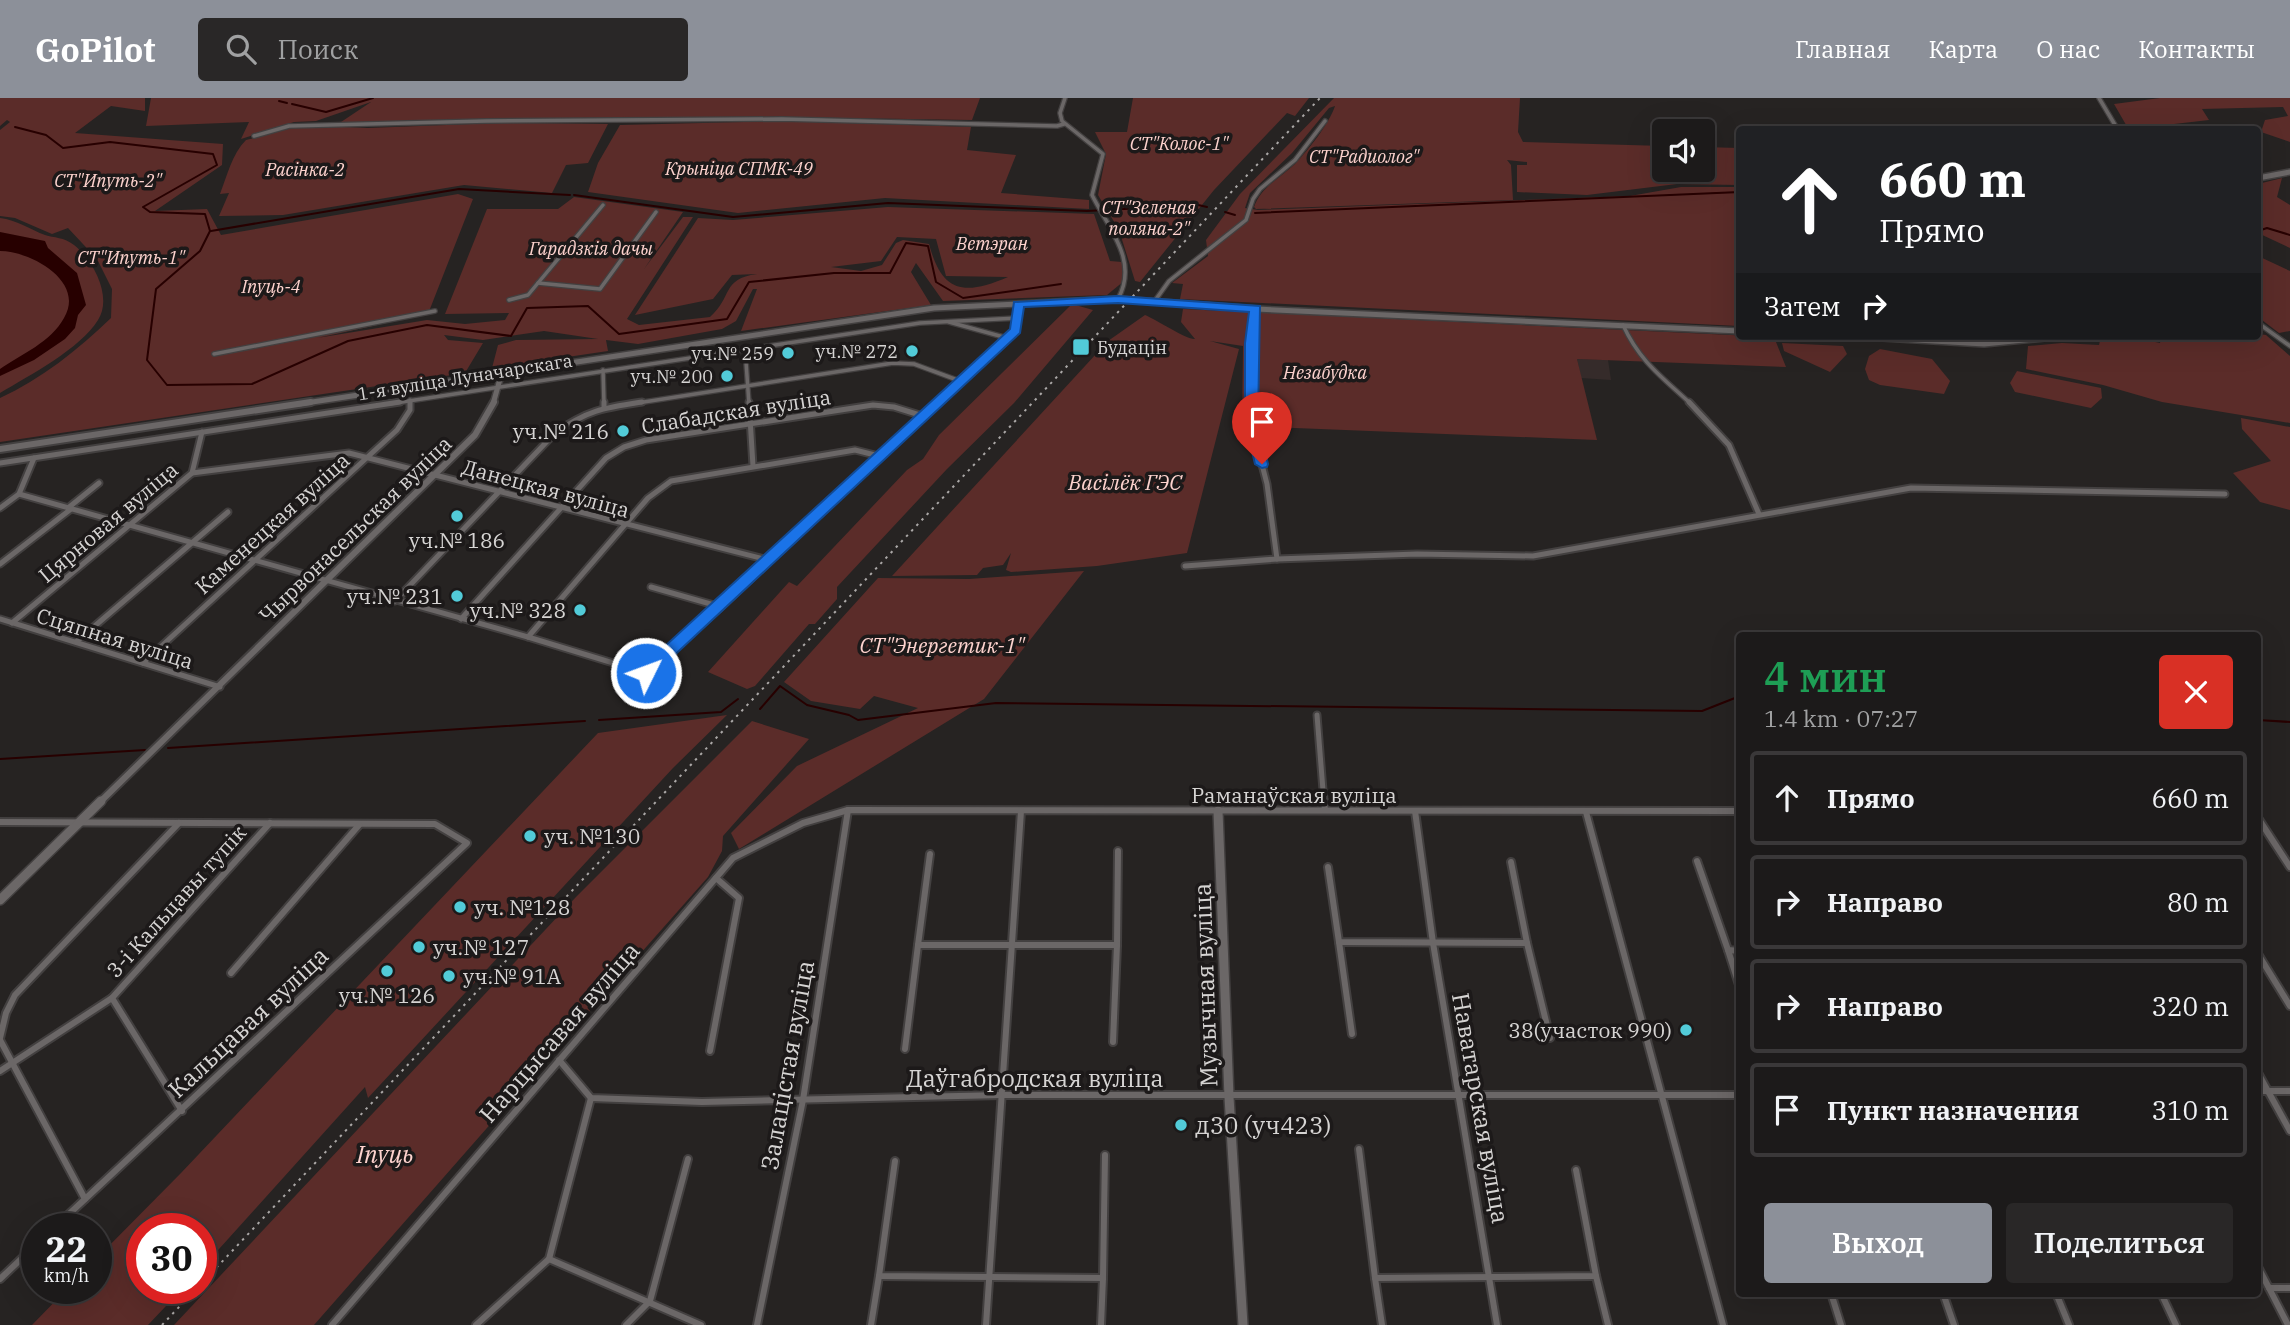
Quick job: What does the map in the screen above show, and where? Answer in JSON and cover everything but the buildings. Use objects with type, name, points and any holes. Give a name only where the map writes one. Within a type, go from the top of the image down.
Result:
[{"type":"street","points":[[1065,98],[1060,113],[1064,124],[1102,154],[1093,191],[1115,234],[1127,270],[1126,290],[1118,299]]},
{"type":"street","points":[[2099,98],[2116,126]]},
{"type":"street","points":[[254,136],[289,126],[486,121],[782,119],[1057,126],[1064,124]]},
{"type":"street","points":[[1154,302],[1169,281],[1246,220],[1253,199],[1260,189],[1295,160],[1325,121]]},
{"type":"street","points":[[2261,177],[2290,172]]},
{"type":"street","points":[[509,300],[528,295],[603,205]]},
{"type":"street","points":[[538,282],[600,289],[656,212]]},
{"type":"street","points":[[0,449],[934,307],[1118,299],[1255,309],[1736,331]]},
{"type":"street","points":[[19,494],[528,637],[646,673],[1017,329],[1018,304]]},
{"type":"street","points":[[1255,309],[1251,343],[1251,422],[1267,484],[1277,559]]},
{"type":"street","points":[[214,354],[435,311]]},
{"type":"street","points":[[935,321],[1018,318]]},
{"type":"street","points":[[935,321],[968,325],[1007,338]]},
{"type":"street","name":"1-я вуліца Луначарскага","points":[[0,463],[935,321]]},
{"type":"street","points":[[1623,325],[1634,349],[1642,359],[1704,416],[1729,445],[1759,514]]},
{"type":"street","points":[[2261,325],[2290,346]]},
{"type":"street","points":[[1944,340],[2040,340]]},
{"type":"street","points":[[745,348],[753,466]]},
{"type":"street","points":[[395,601],[564,425],[579,416],[604,408],[893,363],[914,364],[961,381]]},
{"type":"street","points":[[603,370],[604,408]]},
{"type":"street","name":"Чырвонасельская вуліца","points":[[80,822],[475,435],[486,420],[500,387],[502,372]]},
{"type":"street","name":"Каменецкая вуліца","points":[[143,663],[404,422],[410,410],[410,400]]},
{"type":"street","name":"Слабадская вуліца","points":[[461,619],[606,458],[624,447],[646,440],[873,405],[894,407],[923,416]]},
{"type":"street","name":"Цярновая вуліца","points":[[12,623],[192,473],[202,432]]},
{"type":"street","points":[[528,637],[648,498],[671,481],[855,450],[879,456]]},
{"type":"street","name":"Данецкая вуліца","points":[[192,473],[334,453],[366,458],[768,560]]},
{"type":"street","points":[[0,508],[19,494],[34,458]]},
{"type":"street","points":[[0,564],[99,483]]},
{"type":"street","points":[[1185,566],[1277,559],[1417,554],[1533,556],[1911,488],[2225,494]]},
{"type":"street","points":[[76,642],[228,512]]},
{"type":"street","points":[[651,587],[720,607]]},
{"type":"street","name":"Сцяпная вуліца","points":[[0,619],[220,687]]},
{"type":"street","points":[[1317,715],[1325,810]]},
{"type":"street","name":"Раманаўская вуліца","points":[[848,810],[1736,811]]},
{"type":"street","name":"Нарцысавая вуліца","points":[[332,1325],[733,858],[788,829],[830,813],[848,810]]},
{"type":"street","name":"Залацістая вуліца","points":[[757,1325],[803,1100],[848,810]]},
{"type":"street","points":[[986,1325],[1021,811]]},
{"type":"street","name":"Музычная вуліца","points":[[1218,811],[1229,1097],[1243,1325]]},
{"type":"street","name":"Наватарская вуліца","points":[[1415,811],[1433,943],[1497,1325]]},
{"type":"street","points":[[1586,812],[1723,1325]]},
{"type":"street","points":[[0,822],[359,825]]},
{"type":"street","points":[[0,900],[80,822]]},
{"type":"street","points":[[85,1199],[0,1039],[6,1013],[15,995],[179,823]]},
{"type":"street","name":"3-і Кальцавы тупік","points":[[181,1111],[111,998],[270,823]]},
{"type":"street","points":[[2261,823],[2290,867]]},
{"type":"street","name":"Кальцавая вуліца","points":[[70,1213],[467,843],[435,824],[359,825]]},
{"type":"street","points":[[231,973],[359,825]]},
{"type":"street","points":[[1113,1042],[1118,851]]},
{"type":"street","points":[[905,1049],[930,853]]},
{"type":"street","points":[[1697,861],[1736,975]]},
{"type":"street","points":[[1511,862],[1550,1038]]},
{"type":"street","points":[[1328,867],[1352,1034]]},
{"type":"street","points":[[710,1051],[739,898],[716,878]]},
{"type":"street","points":[[1339,942],[1527,943]]},
{"type":"street","points":[[918,945],[1116,945]]},
{"type":"street","points":[[1728,950],[1736,951]]},
{"type":"street","points":[[2261,959],[2290,1006]]},
{"type":"street","points":[[0,1071],[111,998]]},
{"type":"street","points":[[476,1325],[550,1259],[591,1098],[559,1060]]},
{"type":"street","points":[[2261,1079],[2290,1131]]},
{"type":"street","points":[[2261,1091],[2290,1091]]},
{"type":"street","name":"Даўгабродская вуліца","points":[[591,1098],[702,1102],[1002,1095],[1736,1095]]},
{"type":"street","points":[[1359,1149],[1382,1325]]},
{"type":"street","points":[[1101,1325],[1105,1155]]},
{"type":"street","points":[[626,1325],[650,1301],[688,1158]]},
{"type":"street","points":[[871,1325],[895,1161]]},
{"type":"street","points":[[1576,1170],[1608,1325]]},
{"type":"street","points":[[0,1279],[21,1259]]},
{"type":"street","points":[[550,1259],[701,1325]]},
{"type":"street","points":[[2261,1273],[2288,1325]]},
{"type":"street","points":[[879,1276],[1103,1278]]},
{"type":"street","points":[[1375,1278],[1596,1276]]},
{"type":"street","points":[[2269,1288],[2290,1288]]},
{"type":"street","points":[[1832,1297],[1841,1325]]},
{"type":"street","points":[[1944,1297],[1954,1325]]},
{"type":"street","points":[[2058,1297],[2069,1325]]},
{"type":"street","points":[[2163,1297],[2176,1325]]},
{"type":"shaded area","points":[[0,232],[45,241],[48,248],[77,273],[86,305],[78,315],[75,328],[65,339],[34,360],[0,376],[0,369],[52,334],[64,318],[69,304],[68,292],[52,271],[26,256],[0,251]]},
{"type":"shaded area","points":[[1577,359],[1608,360],[1611,380],[1581,378]]},
{"type":"green space","points":[[0,98],[145,98],[145,111],[111,106],[75,133],[223,144],[222,165],[155,211],[207,209],[221,235],[458,194],[473,199],[428,314],[317,338],[427,320],[465,324],[505,320],[509,313],[445,314],[487,209],[558,209],[574,197],[683,212],[644,269],[683,217],[693,217],[627,319],[639,325],[710,317],[732,285],[746,276],[757,274],[732,275],[713,299],[635,315],[698,218],[733,220],[888,207],[1094,214],[1110,261],[1122,262],[1124,281],[1107,295],[943,301],[916,263],[911,272],[931,305],[741,331],[757,289],[753,289],[736,321],[722,329],[638,344],[606,340],[608,351],[492,368],[498,345],[516,340],[598,339],[544,331],[483,340],[444,335],[448,340],[483,343],[465,373],[0,442],[0,398],[58,363],[111,318],[112,289],[97,259],[68,228],[52,234],[15,218],[0,216],[0,130],[10,122],[7,120],[0,126]],"holes":[[[897,237],[936,239],[946,276],[1008,277],[979,287],[957,286],[948,281],[941,272],[929,244],[903,240],[896,243],[882,265],[861,271],[831,267],[881,261]]]},
{"type":"green space","points":[[151,98],[980,98],[972,120],[779,117],[376,124],[341,122],[371,102],[316,121],[294,122],[241,139],[249,122],[146,126]]},
{"type":"green space","name":"СТ\"Колос-1\"","points":[[1133,98],[1309,98],[1295,116],[1287,113],[1214,190],[1140,282],[1135,281],[1119,230],[1098,195],[1106,154],[1095,132],[1127,132]]},
{"type":"green space","name":"СТ\"Радиолог\"","points":[[1334,98],[1520,98],[1518,132],[1523,142],[1652,146],[1652,182],[1715,182],[1715,147],[1736,148],[1736,185],[1677,184],[1587,195],[1517,192],[1517,165],[1527,165],[1527,162],[1507,160],[1511,165],[1513,200],[1256,209],[1254,207],[1261,194],[1306,151],[1335,106],[1329,108],[1292,153],[1250,193],[1245,208],[1258,210],[1630,196],[1681,187],[1736,187],[1736,326],[1180,299],[1183,284],[1172,283],[1208,256],[1206,240],[1240,194]]},
{"type":"green space","points":[[2160,98],[2290,98],[2290,142],[2261,132],[2265,120],[2288,116],[2283,107],[2202,109],[2209,120],[2174,126],[2127,126],[2114,104]]},
{"type":"green space","name":"Крыніца СПМК-49","points":[[783,121],[971,127],[967,150],[1016,155],[1001,193],[1089,200],[1089,209],[885,198],[738,213],[588,192],[598,163],[620,125]]},
{"type":"green space","name":"Расінка-2","points":[[498,123],[608,124],[588,163],[566,165],[552,193],[464,185],[283,215],[219,216],[229,193],[220,194],[233,158],[246,140],[292,128],[319,126],[368,128]]},
{"type":"green space","points":[[2282,178],[2277,197],[2290,205],[2290,248],[2261,234],[2261,183]]},
{"type":"green space","points":[[0,218],[74,245],[94,269],[103,301],[98,320],[79,341],[54,361],[0,393]]},
{"type":"green space","points":[[2261,257],[2290,271],[2290,331],[2279,333],[2261,319]]},
{"type":"green space","points":[[1072,304],[1093,310],[1014,403],[947,469],[837,587],[837,599],[815,624],[809,624],[755,686],[747,689],[708,672],[789,582],[797,586],[907,470],[923,459],[939,435]]},
{"type":"green space","points":[[1183,309],[1736,335],[1736,340],[1775,340],[1786,367],[1577,359],[1597,440],[1242,426],[1243,346],[1210,341],[1239,349],[1187,553],[1097,566],[1011,572],[1006,570],[1011,553],[1003,565],[983,568],[977,575],[892,576],[1108,341],[1145,315],[1195,339],[1181,322]]},
{"type":"green space","points":[[2261,334],[2266,335],[2290,356],[2290,423],[2162,402],[2103,385],[2026,369],[2028,346],[2062,343],[2099,345],[2100,340],[2146,340],[2160,343],[2160,340],[2261,340]]},
{"type":"green space","points":[[1782,343],[1843,346],[1847,354],[1830,372],[1784,351]]},
{"type":"green space","points":[[1880,349],[1932,359],[1950,381],[1944,394],[1880,385],[1869,380],[1865,369],[1869,356]]},
{"type":"green space","points":[[2017,371],[2101,388],[2102,398],[2091,408],[2015,392],[2010,383]]},
{"type":"green space","points":[[2241,418],[2290,427],[2290,510],[2260,502],[2233,473],[2271,461],[2242,429]]},
{"type":"green space","name":"СТ\"Энергетик-1\"","points":[[1084,571],[984,699],[739,849],[731,833],[797,766],[918,708],[874,696],[860,709],[811,701],[784,682],[878,578],[969,579]]},
{"type":"green space","name":"Іпуць","points":[[727,715],[673,768],[368,1098],[365,1087],[217,1251],[217,1213],[141,1213],[181,1173],[598,733]]},
{"type":"green space","name":"Іпуць","points":[[752,721],[809,739],[723,836],[722,851],[708,877],[557,1048],[526,1064],[537,1071],[314,1325],[174,1325],[194,1304],[217,1304],[217,1279],[576,897]]},
{"type":"green space","name":"Іпуць","points":[[126,1229],[126,1304],[168,1304],[148,1325],[32,1325],[52,1304],[112,1304],[112,1243]]},
{"type":"waterway","points":[[292,104],[326,112],[373,98]]},
{"type":"waterway","points":[[279,101],[287,103]]},
{"type":"waterway","points":[[15,127],[46,135],[63,148],[110,142],[213,154],[217,165],[143,207],[150,212],[205,214],[210,231],[200,251],[156,289],[147,360],[167,385],[252,384],[348,341],[427,325],[511,336],[527,308],[588,306],[619,334],[727,319],[749,282],[834,273],[890,273],[906,243],[928,246],[936,282],[963,298],[1061,284]]},
{"type":"waterway","points":[[211,231],[459,189],[570,195]]},
{"type":"waterway","points":[[1255,213],[1736,192]]},
{"type":"waterway","points":[[574,195],[733,217],[888,203],[1087,211],[1180,206],[1185,202],[1207,207]]},
{"type":"waterway","points":[[1225,212],[1235,215]]},
{"type":"waterway","points":[[2261,230],[2267,228],[2290,235]]},
{"type":"waterway","points":[[760,709],[780,686],[807,705],[849,715],[858,720],[996,703],[1702,711],[1736,698]]},
{"type":"waterway","points":[[599,720],[721,712],[738,699]]},
{"type":"waterway","points":[[2261,720],[2290,722]]},
{"type":"waterway","points":[[168,748],[585,721]]},
{"type":"waterway","points":[[0,759],[145,750]]},
{"type":"railway","points":[[217,1267],[1320,98]]},
{"type":"railway","points":[[162,1325],[182,1304]]},
{"type":"place","name":"Будацін","points":[[1081,347]]},
{"type":"place","name":"уч.№ 272","points":[[912,351]]},
{"type":"place","name":"уч.№ 259","points":[[788,353]]},
{"type":"place","name":"уч.№ 200","points":[[727,376]]},
{"type":"place","name":"уч.№ 216","points":[[623,431]]},
{"type":"place","name":"уч.№ 186","points":[[457,516]]},
{"type":"place","name":"уч.№ 231","points":[[457,596]]},
{"type":"place","name":"уч.№ 328","points":[[580,610]]},
{"type":"place","name":"уч. №130","points":[[530,836]]},
{"type":"place","name":"уч. №128","points":[[460,907]]},
{"type":"place","name":"уч.№ 127","points":[[419,947]]},
{"type":"place","name":"уч.№ 126","points":[[387,971]]},
{"type":"place","name":"уч.№ 91А","points":[[449,976]]},
{"type":"place","name":"38(участок 990)","points":[[1686,1030]]},
{"type":"place","name":"д30 (уч423)","points":[[1181,1125]]},
{"type":"route","points":[[646,673],[1016,330],[1018,304],[1118,299],[1255,309],[1251,343],[1251,422],[1262,464]]},
{"type":"park label","name":"СТ\"Ипуть-2\"","points":[[108,180]]},
{"type":"park label","name":"СТ\"Зеленая поляна-2\"","points":[[1149,217]]},
{"type":"park label","name":"Ветэран","points":[[992,243]]},
{"type":"park label","name":"Гарадзкія дачы","points":[[591,248]]},
{"type":"park label","name":"СТ\"Ипуть-1\"","points":[[131,257]]},
{"type":"park label","name":"Іпуць-4","points":[[271,286]]},
{"type":"park label","name":"Незабудка","points":[[1325,372]]},
{"type":"park label","name":"Васілёк ГЭС","points":[[1125,482]]}]
